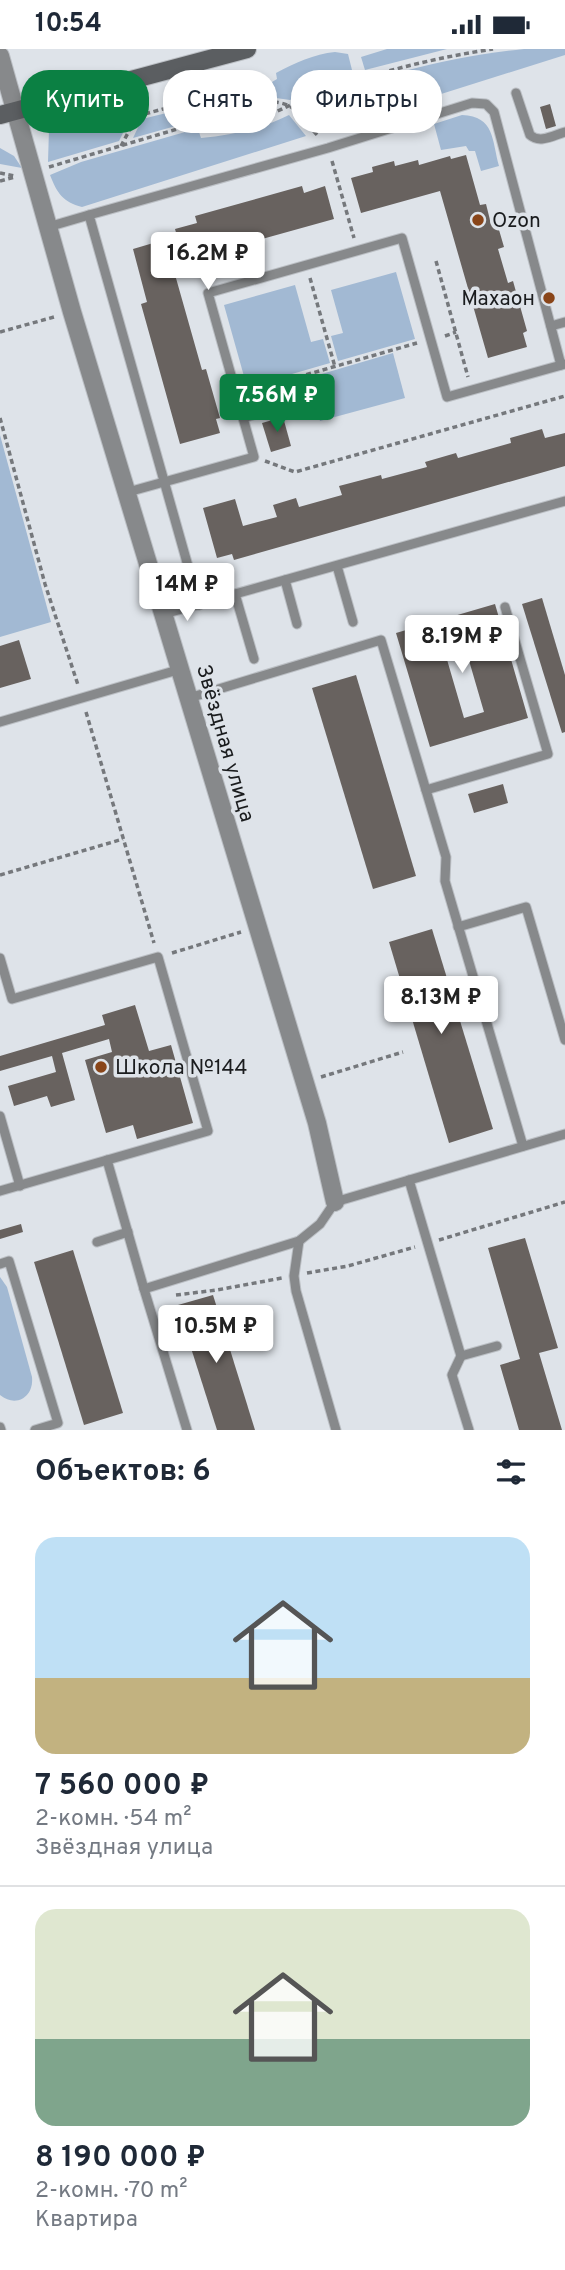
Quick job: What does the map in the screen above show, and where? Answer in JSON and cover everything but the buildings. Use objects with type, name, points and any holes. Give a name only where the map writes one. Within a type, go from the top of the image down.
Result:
[{"type":"main road","points":[[9,113],[247,49]]},
{"type":"street","name":"Звёздная улица","points":[[0,56],[9,113],[24,174],[48,227],[317,1123],[335,1202]]},
{"type":"lane","points":[[516,93],[530,135],[539,140],[565,132]]},
{"type":"lane","points":[[48,227],[328,148],[472,103],[486,104],[494,112],[563,364],[447,397],[402,238],[208,293],[254,457],[128,492]]},
{"type":"lane","points":[[89,215],[199,605]]},
{"type":"lane","points":[[551,326],[565,322]]},
{"type":"lane","points":[[243,418],[280,407]]},
{"type":"lane","points":[[164,614],[565,501]]},
{"type":"lane","points":[[337,566],[353,622]]},
{"type":"lane","points":[[285,580],[297,624]]},
{"type":"lane","points":[[235,594],[254,659]]},
{"type":"lane","points":[[426,790],[548,754],[505,607]]},
{"type":"lane","points":[[189,698],[381,640],[446,857],[445,881],[523,1146]]},
{"type":"lane","points":[[0,722],[181,669]]},
{"type":"lane","points":[[458,927],[526,907],[565,1040]]},
{"type":"lane","points":[[0,958],[12,999],[158,957],[208,1131],[0,1191]]},
{"type":"lane","points":[[0,1116],[20,1186]]},
{"type":"lane","points":[[144,1289],[299,1241],[320,1224],[335,1202],[565,1134]]},
{"type":"lane","points":[[107,1160],[187,1430]]},
{"type":"lane","points":[[409,1180],[461,1356],[452,1375],[469,1430]]},
{"type":"lane","points":[[97,1242],[128,1233]]},
{"type":"lane","points":[[299,1241],[294,1276],[296,1291],[336,1430]]},
{"type":"lane","points":[[0,1264],[9,1261],[58,1423],[36,1430]]},
{"type":"lane","points":[[461,1356],[497,1346]]},
{"type":"path","points":[[277,112],[321,92],[380,73],[431,60],[493,49]]},
{"type":"path","points":[[277,104],[290,106],[328,148],[357,250]]},
{"type":"path","points":[[121,146],[137,115],[163,108]]},
{"type":"path","points":[[0,181],[164,133]]},
{"type":"path","points":[[0,173],[24,174]]},
{"type":"path","points":[[436,261],[472,390]]},
{"type":"path","points":[[306,265],[335,367]]},
{"type":"path","points":[[0,332],[72,312]]},
{"type":"path","points":[[236,394],[456,332]]},
{"type":"path","points":[[254,457],[295,473],[565,396]]},
{"type":"path","points":[[0,418],[44,584],[82,698],[158,957],[257,927]]},
{"type":"path","points":[[0,875],[123,839]]},
{"type":"path","points":[[304,1082],[403,1052]]},
{"type":"path","points":[[155,1286],[178,1296],[348,1266],[565,1202]]},
{"type":"shaded area","points":[[387,49],[447,49],[365,70],[361,57]]},
{"type":"shaded area","points":[[524,49],[565,49],[565,55],[442,94],[442,70],[410,70],[467,57]]},
{"type":"shaded area","points":[[335,52],[348,54],[352,70],[291,70],[291,100],[277,98],[277,73],[320,55]]},
{"type":"shaded area","points":[[163,114],[163,130],[133,138],[135,133],[149,133],[149,117]]},
{"type":"shaded area","points":[[289,115],[291,133],[304,133],[306,136],[82,207],[61,196],[50,175],[81,162],[182,133],[199,133],[201,138],[233,133],[277,133],[278,120]]},
{"type":"shaded area","points":[[462,115],[481,120],[493,139],[499,166],[481,171],[475,151],[469,151],[466,146],[441,150],[436,133],[442,133],[442,121]]},
{"type":"shaded area","points":[[49,133],[123,133],[119,141],[48,162]]},
{"type":"shaded area","points":[[0,148],[14,156],[22,168],[0,164]]},
{"type":"shaded area","points":[[396,272],[415,339],[338,361],[331,336],[343,333],[331,290]]},
{"type":"shaded area","points":[[295,285],[311,342],[323,339],[330,363],[247,387],[224,305]]},
{"type":"shaded area","points":[[393,353],[405,398],[320,421],[308,378]]},
{"type":"shaded area","points":[[0,435],[51,622],[0,637]]},
{"type":"shaded area","points":[[0,1277],[7,1287],[32,1377],[27,1395],[18,1400],[6,1399],[0,1395]]},
{"type":"place","name":"Ozon","points":[[478,220]]},
{"type":"place","name":"Махаон","points":[[549,298]]},
{"type":"place","name":"Школа №144","points":[[101,1067]]}]
